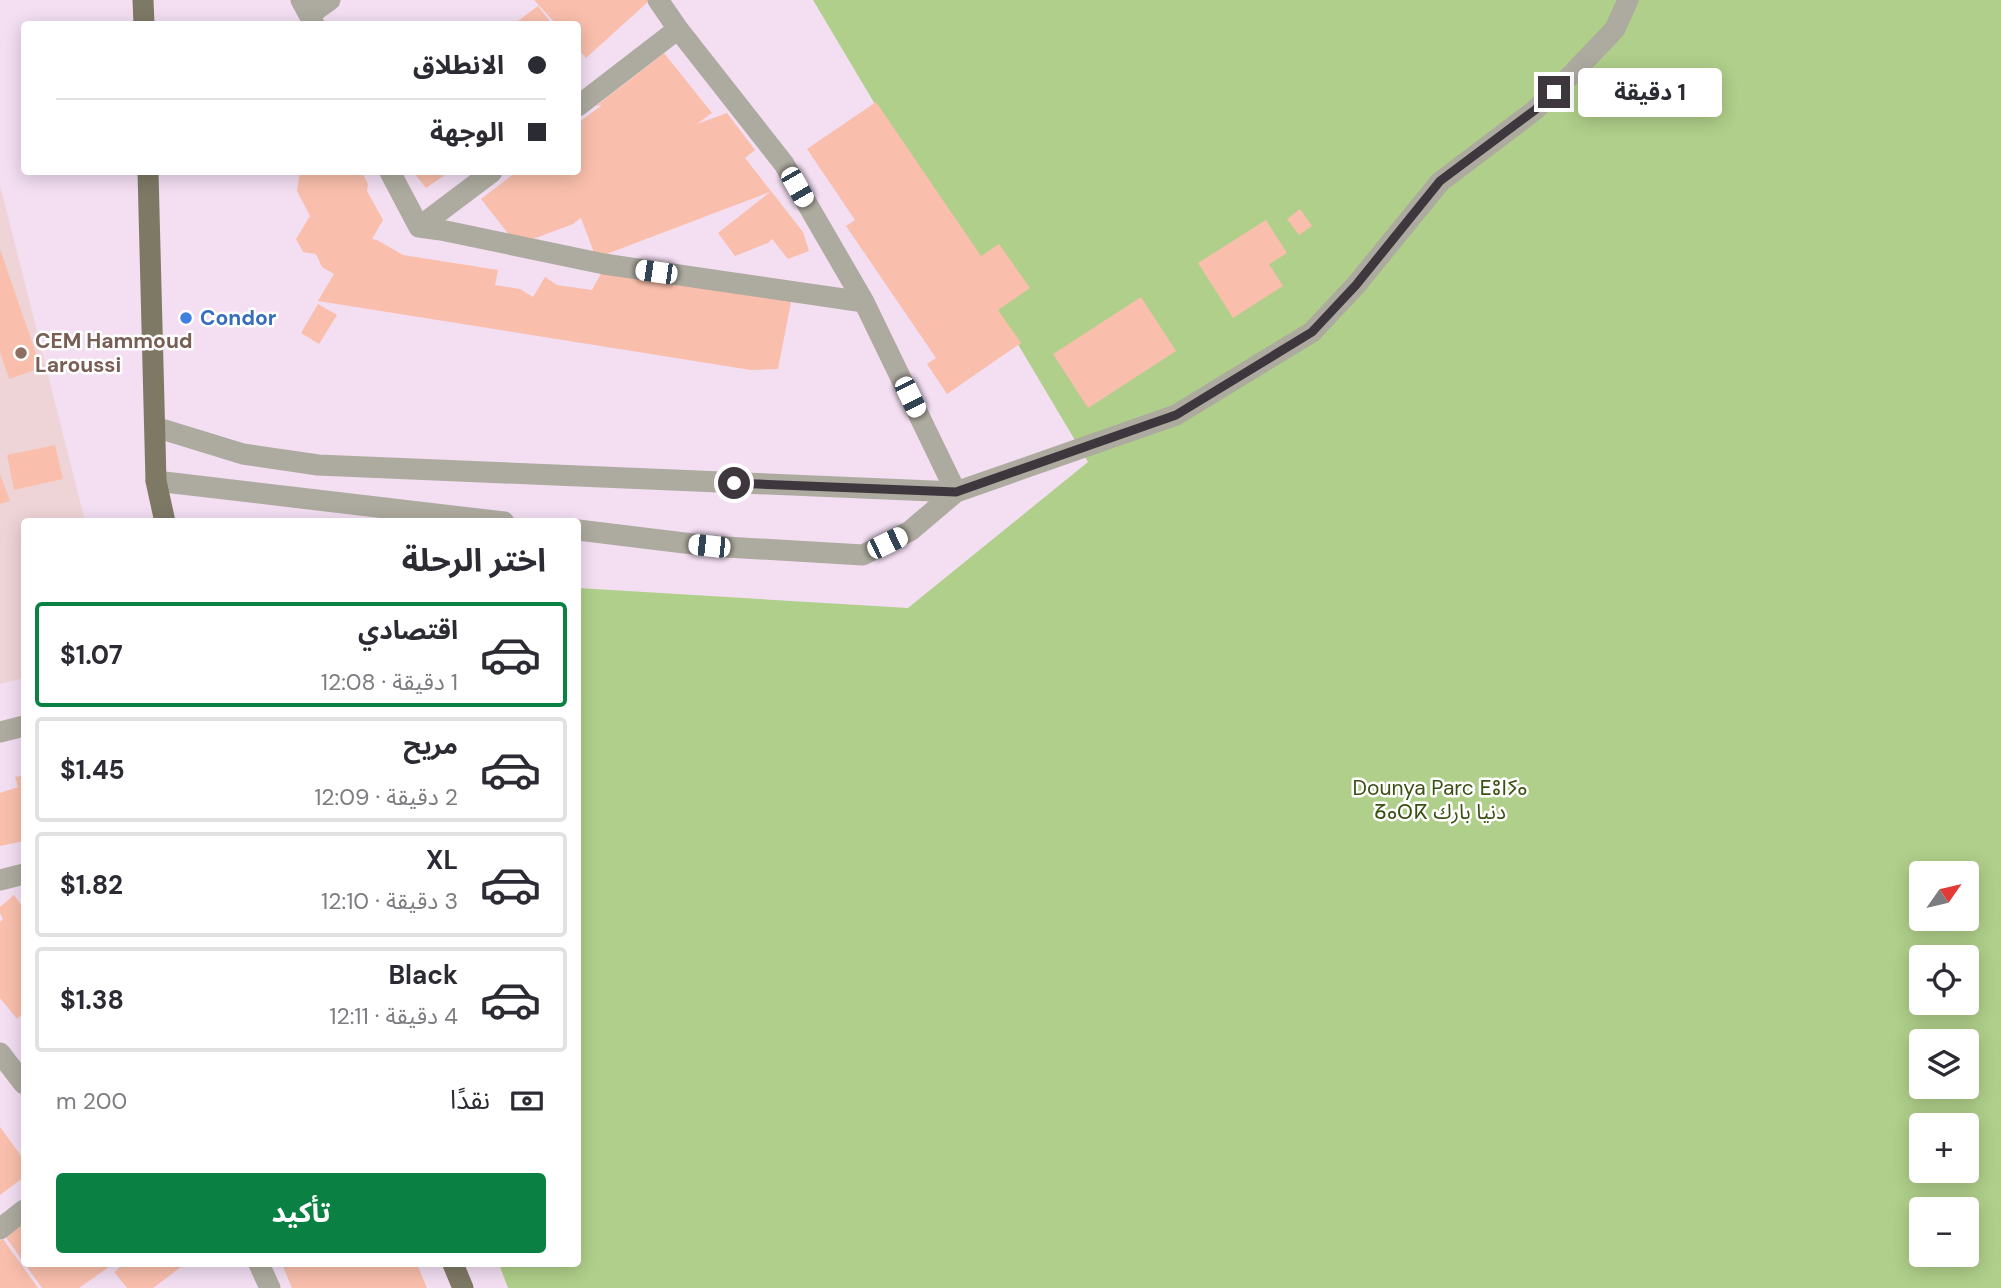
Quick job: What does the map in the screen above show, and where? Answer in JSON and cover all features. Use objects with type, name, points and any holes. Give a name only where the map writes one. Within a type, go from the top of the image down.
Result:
[{"type":"main road","points":[[143,0],[144,21]]},
{"type":"main road","points":[[148,175],[156,481],[164,518]]},
{"type":"main road","points":[[454,1267],[463,1288]]},
{"type":"street","points":[[308,13],[330,0]]},
{"type":"street","points":[[658,0],[784,164],[864,302],[956,492]]},
{"type":"street","points":[[581,530],[709,546],[863,555],[911,531],[956,492],[1176,415],[1312,332],[1356,285],[1440,181],[1535,110],[1615,29],[1628,0]]},
{"type":"street","points":[[581,104],[678,29]]},
{"type":"street","points":[[392,175],[419,227]]},
{"type":"street","points":[[419,227],[488,175]]},
{"type":"street","points":[[419,227],[604,264],[864,302]]},
{"type":"street","points":[[155,427],[243,454],[318,465],[956,492]]},
{"type":"street","points":[[156,481],[470,518]]},
{"type":"street","points":[[0,732],[21,727]]},
{"type":"street","points":[[0,880],[21,875]]},
{"type":"street","points":[[0,1053],[21,1080]]},
{"type":"street","points":[[0,1228],[21,1212]]},
{"type":"street","points":[[260,1267],[270,1288]]},
{"type":"shaded area","name":"CEM Hammoud Laroussi","points":[[0,185],[84,518],[21,518],[21,679],[0,684]]},
{"type":"green space","name":"Dounya Parc ⴹⵓⵏⵢⴰ ⵒⴰⵔⴽ دنيا بارك","points":[[813,0],[2001,0],[2001,1288],[508,1288],[500,1267],[581,1267],[581,588],[908,608],[1088,462]]},
{"type":"building","points":[[534,0],[650,0],[586,58],[581,52],[581,21],[553,21]]},
{"type":"building","points":[[538,6],[550,21],[518,21]]},
{"type":"building","points":[[664,53],[712,113],[697,124],[727,113],[755,150],[745,158],[803,232],[809,251],[788,259],[772,239],[735,256],[718,233],[770,192],[596,258],[581,218],[573,224],[517,245],[481,199],[512,175],[581,175],[581,121],[602,105],[596,106]]},
{"type":"building","points":[[876,102],[981,256],[999,244],[1030,288],[998,310],[1021,343],[947,394],[927,364],[936,358],[846,226],[855,220],[807,149]]},
{"type":"building","points":[[300,175],[364,175],[368,184],[367,191],[383,220],[372,239],[403,255],[498,270],[495,285],[520,289],[533,297],[545,277],[557,285],[592,290],[602,272],[792,297],[778,369],[751,370],[318,301],[334,274],[322,267],[316,254],[303,252],[296,239],[310,216],[297,191]]},
{"type":"building","points":[[415,175],[445,175],[426,188]]},
{"type":"building","points":[[1300,209],[1312,226],[1299,235],[1287,219]]},
{"type":"building","points":[[1266,220],[1287,253],[1269,264],[1283,286],[1233,318],[1198,263]]},
{"type":"building","points":[[0,249],[41,368],[9,379],[0,352]]},
{"type":"building","points":[[1141,297],[1176,351],[1088,408],[1053,354]]},
{"type":"building","points":[[318,304],[337,315],[319,344],[301,333]]},
{"type":"building","points":[[55,445],[63,479],[14,490],[7,455]]},
{"type":"building","points":[[0,474],[10,501],[0,504]]},
{"type":"building","points":[[21,776],[21,842],[0,846],[0,793],[18,787],[15,777]]},
{"type":"building","points":[[14,895],[21,905],[21,1015],[17,1019],[0,998],[0,922],[3,919],[0,907]]},
{"type":"building","points":[[0,1127],[21,1156],[21,1179],[0,1195]]},
{"type":"building","points":[[21,1220],[21,1259],[3,1233]]},
{"type":"building","points":[[3,1239],[38,1288],[0,1288],[0,1241]]},
{"type":"building","points":[[27,1267],[109,1267],[79,1288],[42,1288]]},
{"type":"building","points":[[120,1267],[181,1267],[153,1288],[127,1288],[114,1272]]},
{"type":"building","points":[[283,1267],[418,1267],[427,1288],[292,1288]]},
{"type":"place","name":"Condor","points":[[186,318]]},
{"type":"place","name":"CEM Hammoud Laroussi","points":[[21,353]]},
{"type":"route","points":[[734,483],[956,492],[1176,415],[1312,332],[1356,285],[1440,181],[1535,110],[1554,92]]}]
